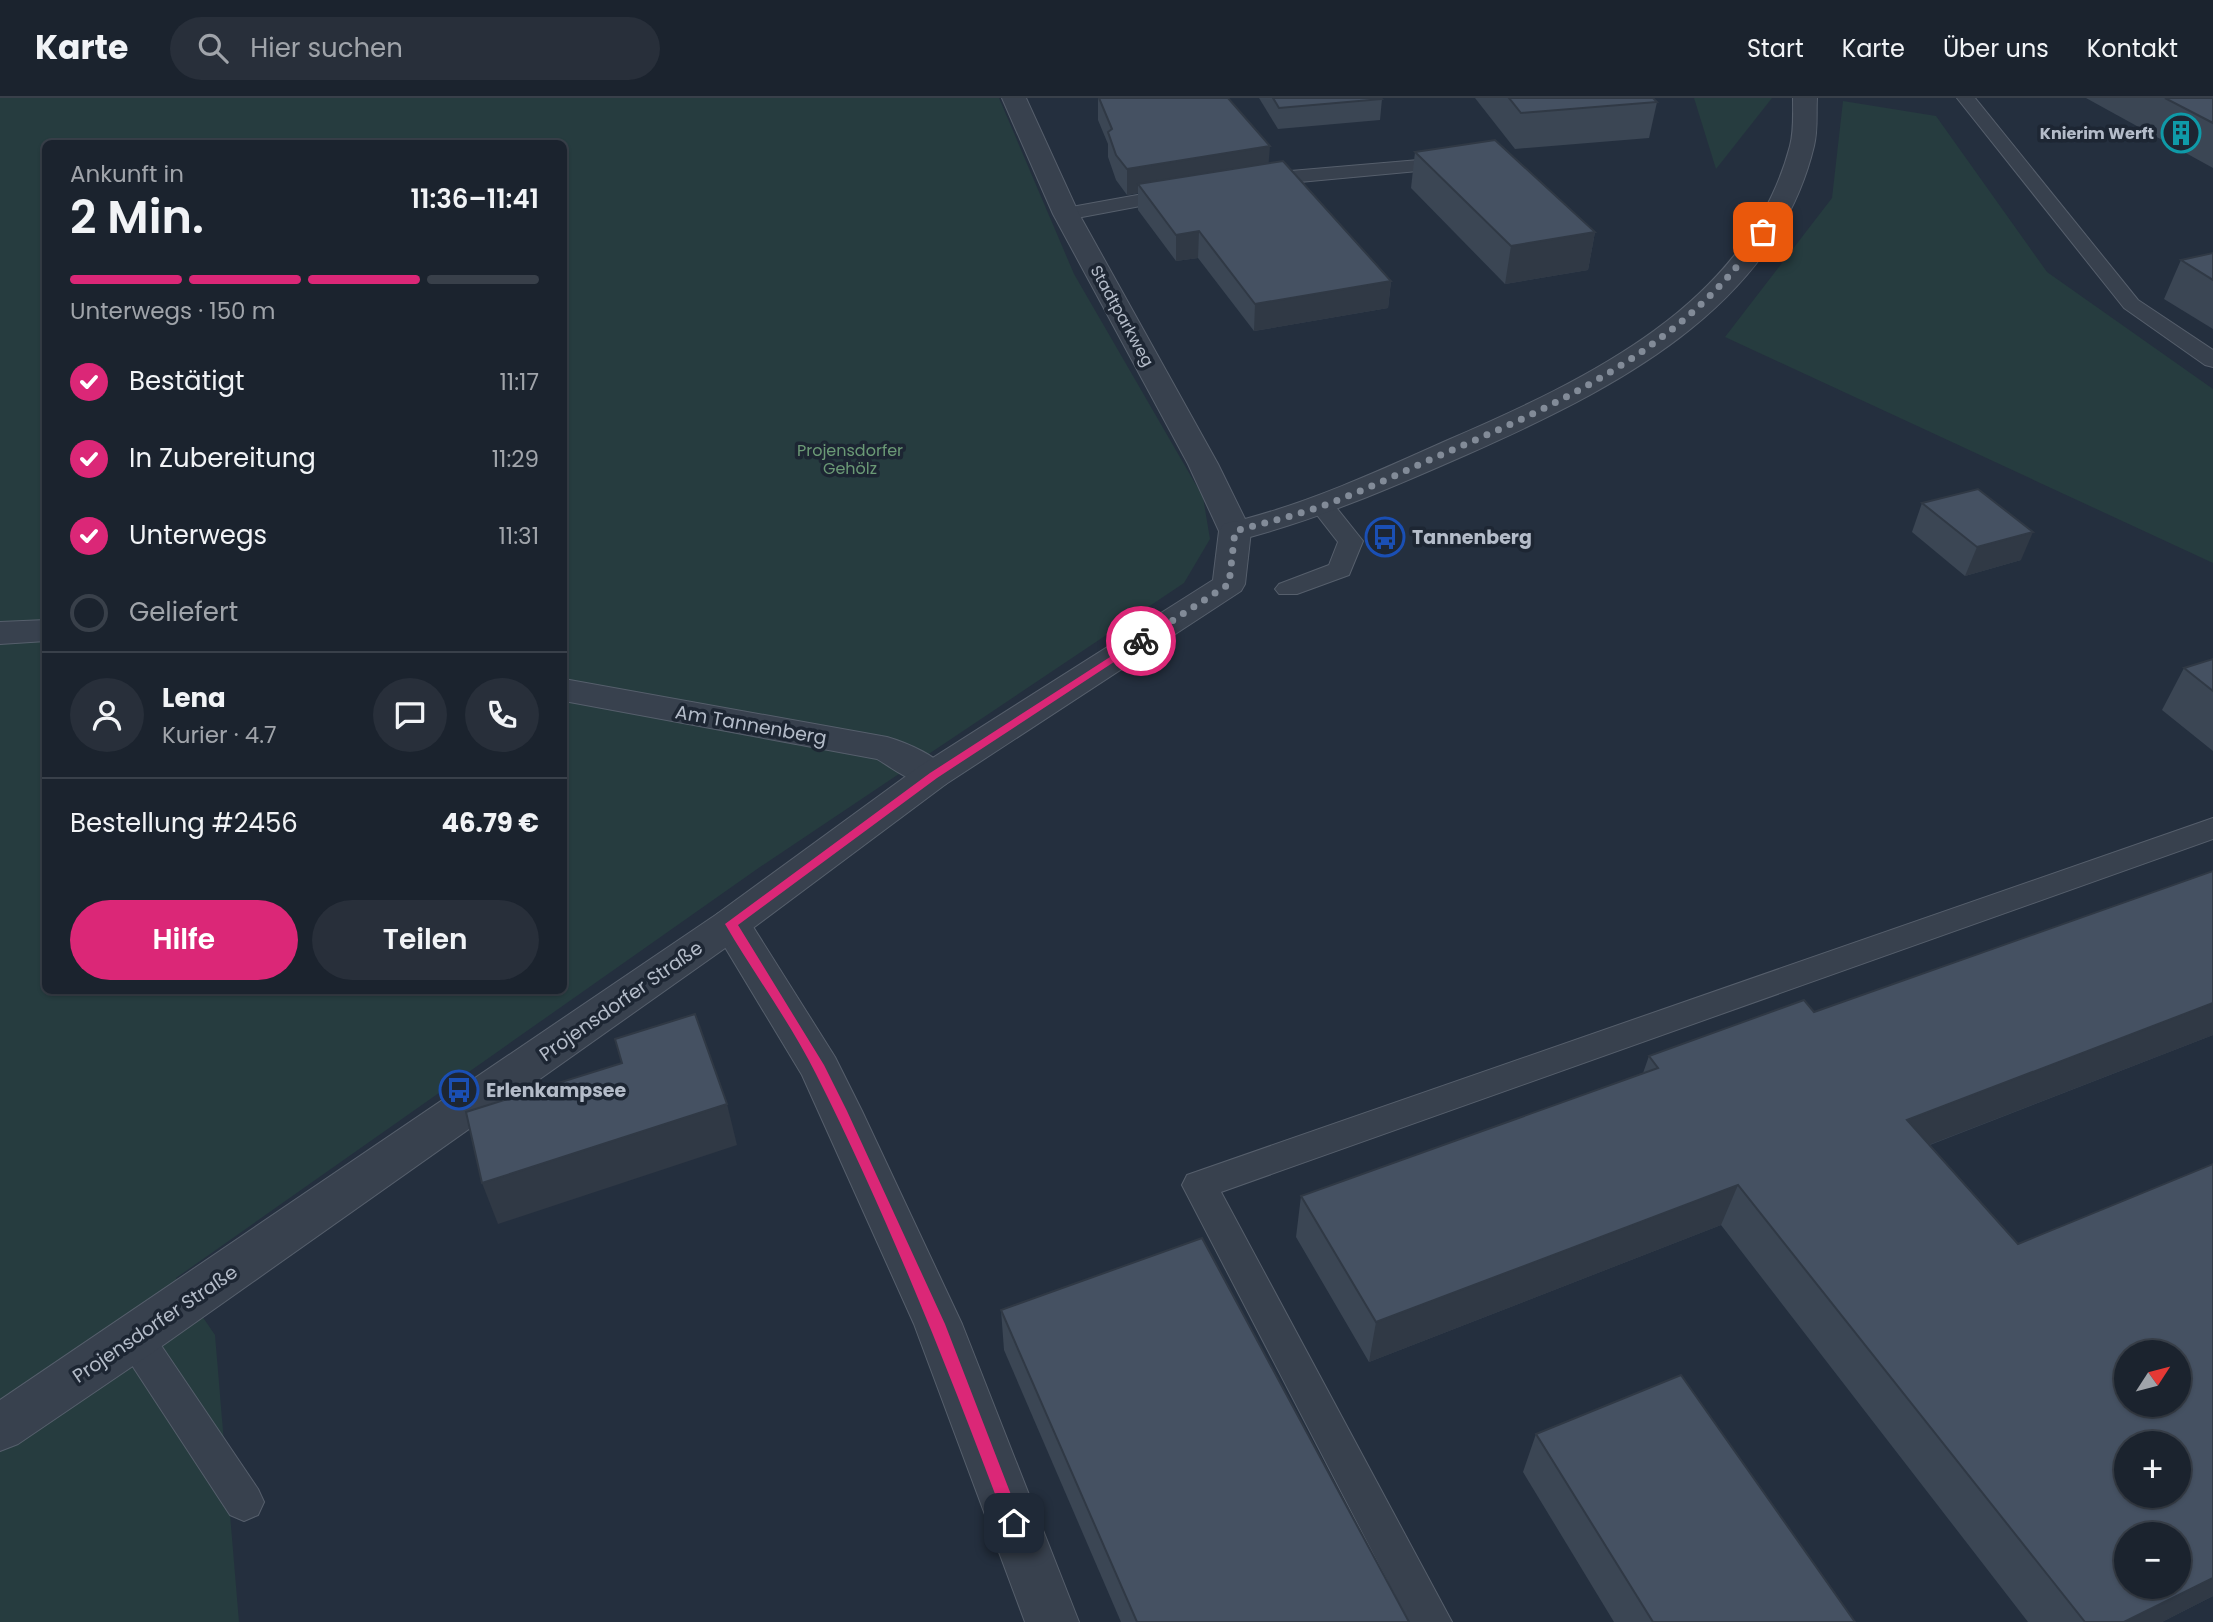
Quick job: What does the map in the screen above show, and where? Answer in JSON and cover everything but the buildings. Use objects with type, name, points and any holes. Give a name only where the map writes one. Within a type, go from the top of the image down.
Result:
[{"type":"street","name":"Stadtparkweg","points":[[1014,98],[1066,214],[1203,464],[1235,531]]},
{"type":"street","points":[[1235,531],[1322,506],[1515,423],[1614,371],[1696,311],[1730,278],[1755,246],[1782,201],[1802,144],[1805,98]]},
{"type":"street","name":"Projensdorfer Straße","points":[[0,1428],[135,1338],[731,924],[933,775],[1229,584],[1235,531]]},
{"type":"street","points":[[0,633],[42,630]]},
{"type":"street","name":"Am Tannenberg","points":[[567,691],[887,749],[933,775]]},
{"type":"street","points":[[731,924],[820,1069],[841,1111],[938,1324],[1052,1622]]},
{"type":"lane","points":[[1966,98],[2130,304],[2213,360]]},
{"type":"lane","points":[[1240,183],[1461,163]]},
{"type":"lane","points":[[1066,214],[1200,190]]},
{"type":"lane","points":[[1289,589],[1340,570],[1350,541],[1322,506]]},
{"type":"lane","points":[[1432,1622],[1199,1185],[2213,828]]},
{"type":"lane","points":[[135,1338],[244,1502]]},
{"type":"green space","name":"Projensdorfer Gehölz","points":[[0,98],[999,98],[1074,274],[1203,497],[1210,539],[1184,583],[760,867],[176,1278],[215,1335],[239,1622],[0,1622]]},
{"type":"green space","points":[[1694,98],[1772,98],[1716,169]]},
{"type":"green space","points":[[1843,101],[1936,116],[2047,272],[2213,389],[2213,563],[1725,337],[1832,198]]},
{"type":"way so far","points":[[1141,641],[1229,584],[1235,531],[1322,506],[1515,423],[1614,371],[1696,311],[1730,278],[1763,232]]},
{"type":"place","name":"Knierim Werft","points":[[2181,133]]},
{"type":"place","name":"Tannenberg","points":[[1385,537]]},
{"type":"place","name":"Erlenkampsee","points":[[459,1090]]},
{"type":"route","points":[[1014,1523],[938,1324],[841,1111],[820,1069],[731,924],[933,775],[1141,641]]}]
